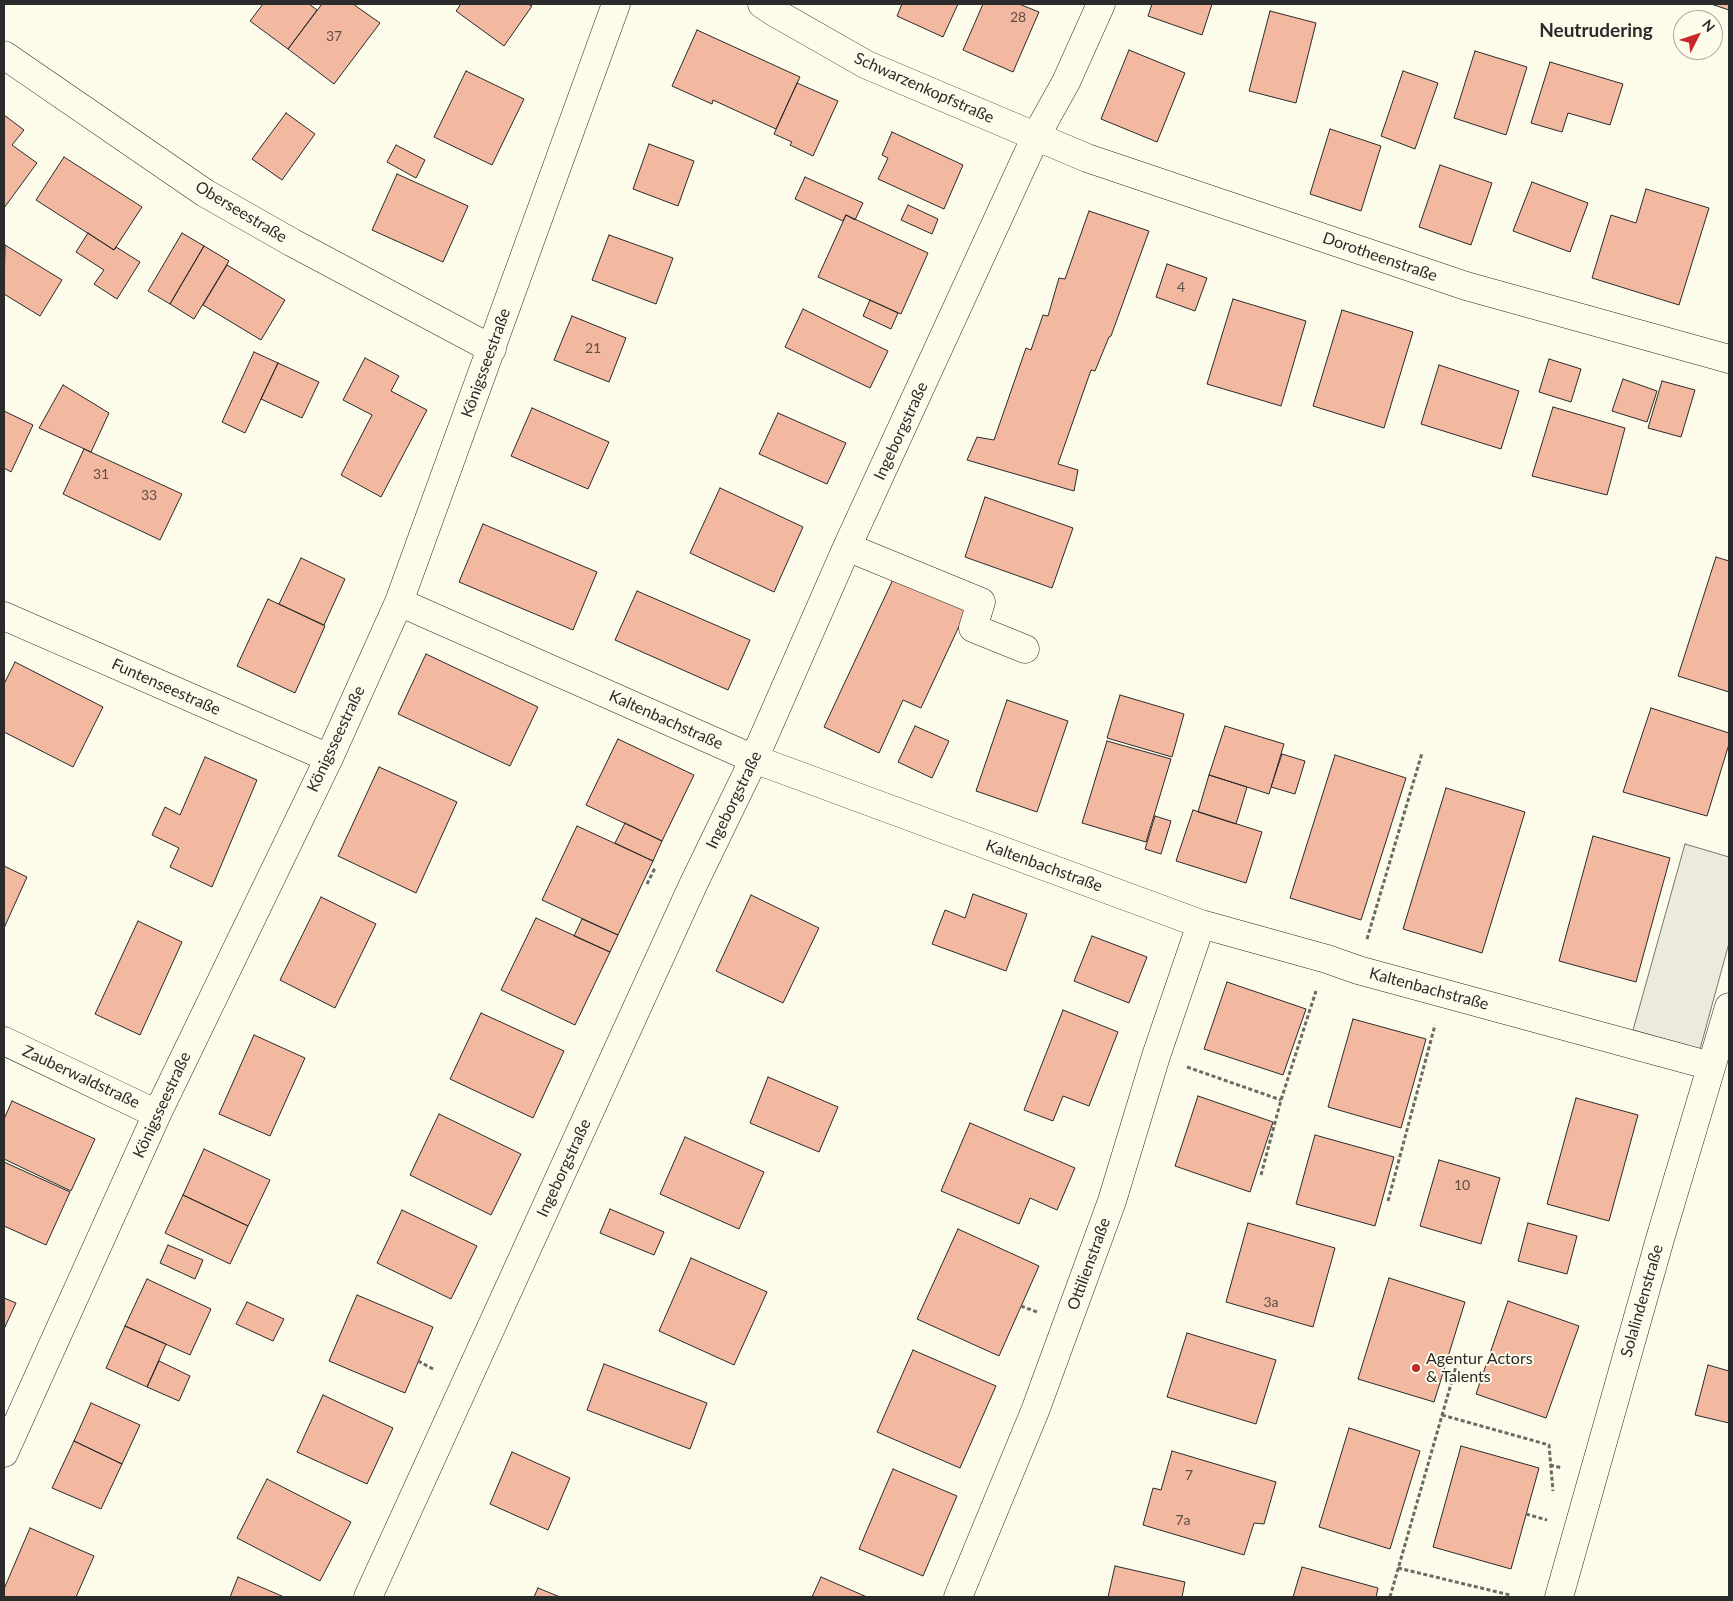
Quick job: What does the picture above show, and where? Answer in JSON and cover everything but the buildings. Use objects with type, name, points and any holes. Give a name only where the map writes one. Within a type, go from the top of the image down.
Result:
[{"type":"street","name":"Königsseestraße","points":[[4,1453],[158,1114],[328,758],[399,602],[616,4]]},
{"type":"street","name":"Schwarzenkopfstraße","points":[[762,4],[867,65],[1036,136]]},
{"type":"street","name":"Ingeborgstraße","points":[[368,1597],[692,886],[754,759],[847,547],[1036,136],[1066,82],[1101,4]]},
{"type":"street","name":"Oberseestraße","points":[[4,55],[206,193],[293,243],[492,349]]},
{"type":"street","name":"Dorotheenstraße","points":[[1036,136],[1087,158],[1466,286],[1729,358]]},
{"type":"street","points":[[847,547],[981,602],[973,628],[1026,649]]},
{"type":"street","name":"Kaltenbachstraße","points":[[399,602],[754,759],[1201,924],[1327,959],[1358,970],[1711,1066]]},
{"type":"street","name":"Funtenseestraße","points":[[4,616],[328,758]]},
{"type":"street","name":"Ottilienstraße","points":[[958,1597],[1035,1411],[1112,1202],[1156,1056],[1201,924]]},
{"type":"street","name":"Solalindenstraße","points":[[1559,1597],[1660,1238],[1729,1007]]},
{"type":"street","name":"Zauberwaldstraße","points":[[4,1041],[158,1114]]},
{"type":"path","points":[[1358,970],[1422,753]]},
{"type":"path","points":[[647,884],[655,868]]},
{"type":"path","points":[[1388,1201],[1444,993]]},
{"type":"path","points":[[1261,1175],[1281,1100],[1310,1010]]},
{"type":"path","points":[[1156,1056],[1281,1100]]},
{"type":"path","points":[[1390,1597],[1459,1356]]},
{"type":"path","points":[[1442,1415],[1549,1445],[1553,1496]]},
{"type":"path","points":[[1547,1520],[1549,1512]]},
{"type":"path","points":[[1398,1568],[1510,1595],[1510,1597]]},
{"type":"shaded area","points":[[1685,844],[1729,857],[1729,943],[1700,1049],[1633,1030]]},
{"type":"place","name":"Agentur Actors & Talents","points":[[1416,1368]]},
{"type":"district","name":"Neutrudering","points":[[1596,31]]}]
